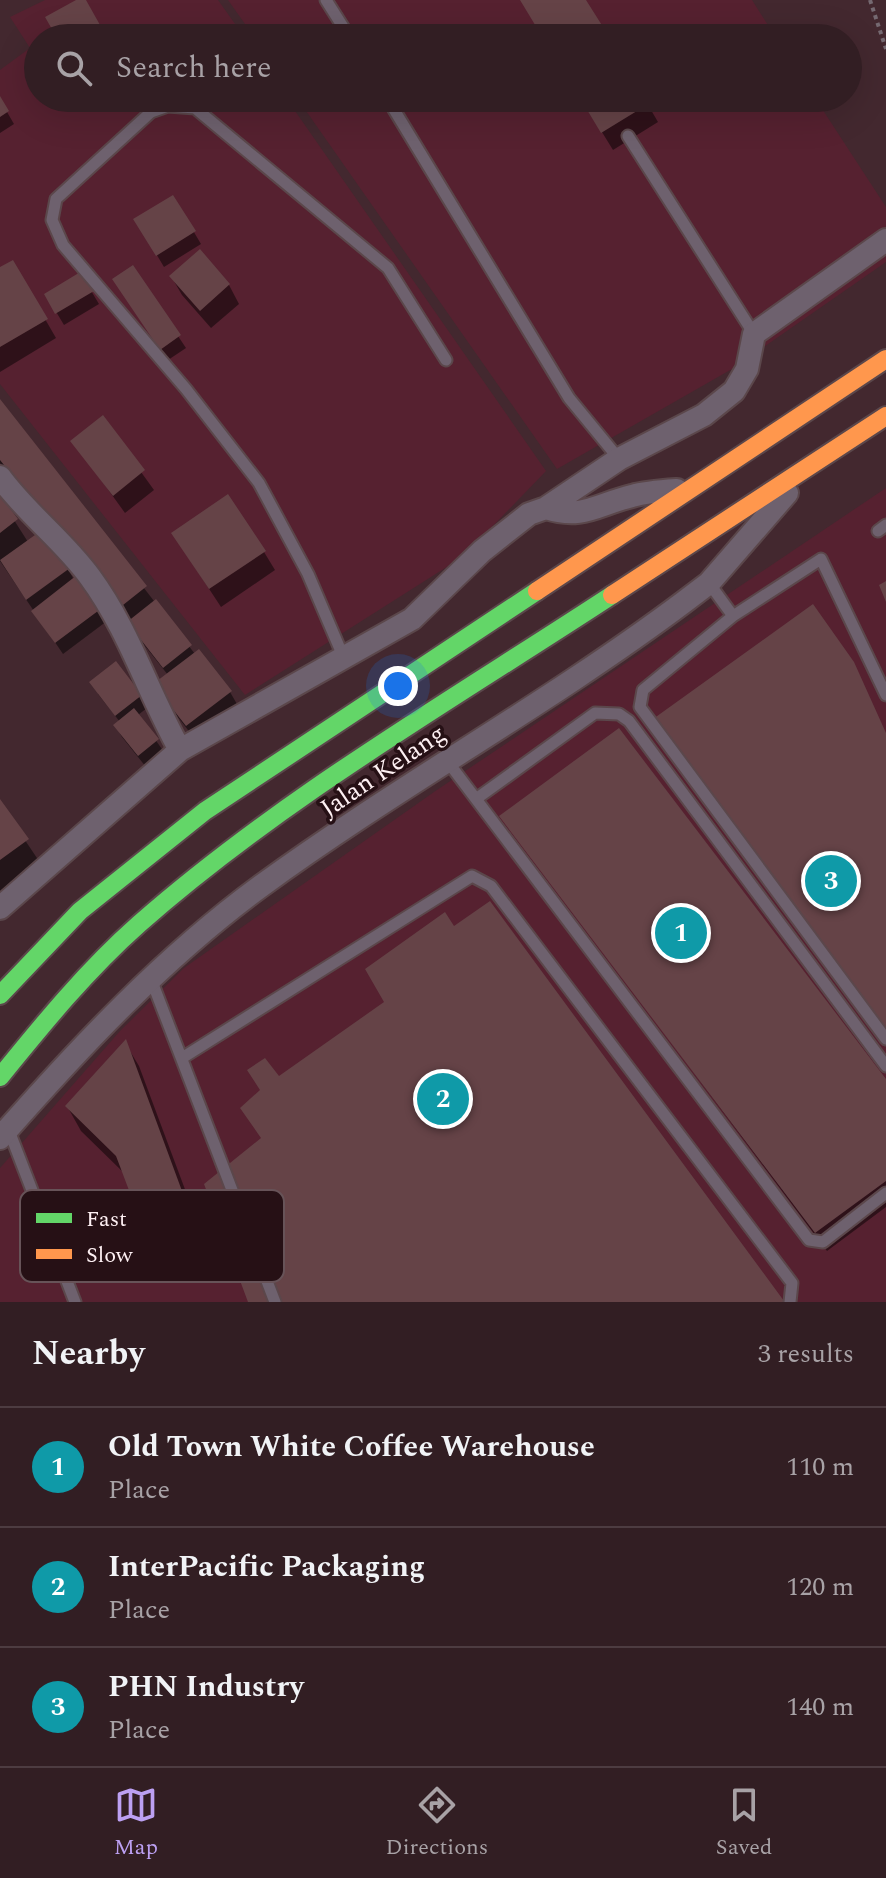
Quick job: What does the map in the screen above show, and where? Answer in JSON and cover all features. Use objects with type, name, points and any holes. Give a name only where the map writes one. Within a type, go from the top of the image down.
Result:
[{"type":"highway","points":[[0,995],[80,911],[205,811],[687,488],[886,359]]},
{"type":"highway","points":[[0,1077],[67,996],[99,964],[137,927],[217,862],[328,782],[886,416]]},
{"type":"street","points":[[0,908],[180,750],[412,619],[482,551],[529,514],[546,508],[619,459],[704,415],[734,391],[747,369],[754,334],[886,240]]},
{"type":"street","name":"Jalan Kelang","points":[[4,1133],[150,979],[260,887],[649,629],[709,583],[808,466]]},
{"type":"street","points":[[0,477],[26,509],[49,528],[112,611],[155,705],[180,750]]},
{"type":"street","points":[[546,508],[567,515],[583,513],[633,495],[687,488]]},
{"type":"lane","points":[[326,0],[341,24]]},
{"type":"lane","points":[[151,112],[56,199],[52,220],[63,245],[186,389],[259,483],[308,574],[343,656]]},
{"type":"lane","points":[[200,112],[388,268],[446,360]]},
{"type":"lane","points":[[395,112],[569,398],[619,459]]},
{"type":"lane","points":[[628,136],[754,334]]},
{"type":"lane","points":[[886,695],[821,559],[733,616],[643,690],[640,707],[886,1039]]},
{"type":"lane","points":[[709,583],[733,616]]},
{"type":"lane","points":[[476,799],[595,713],[619,714],[629,721],[886,1066]]},
{"type":"lane","points":[[448,762],[809,1240],[823,1242],[886,1193]]},
{"type":"lane","points":[[182,1058],[472,876],[491,886],[792,1283],[790,1302]]},
{"type":"lane","points":[[150,979],[232,1190]]},
{"type":"lane","points":[[4,1133],[28,1190]]},
{"type":"lane","points":[[67,1282],[75,1302]]},
{"type":"lane","points":[[267,1282],[275,1302]]},
{"type":"path","points":[[870,0],[886,49]]},
{"type":"shaded area","points":[[45,0],[218,0],[235,24],[24,24],[24,39],[10,17]]},
{"type":"shaded area","points":[[228,0],[752,0],[767,24],[245,24]]},
{"type":"shaded area","points":[[24,52],[24,112],[296,112],[546,471],[464,556],[245,695],[0,384],[0,70]]},
{"type":"shaded area","points":[[307,112],[824,112],[886,207],[886,262],[732,369],[557,469]]},
{"type":"shaded area","points":[[886,488],[886,1302],[0,1302],[0,1168],[120,1031],[184,968],[434,792]]},
{"type":"building","points":[[76,0],[86,0],[99,24],[49,24],[45,17]]},
{"type":"building","points":[[520,0],[586,0],[601,24],[535,24]]},
{"type":"building","points":[[0,96],[9,111],[0,117]]},
{"type":"building","points":[[588,112],[635,112],[601,133]]},
{"type":"building","points":[[173,195],[196,231],[156,256],[133,219]]},
{"type":"building","points":[[200,249],[230,284],[200,311],[169,276]]},
{"type":"building","points":[[13,260],[48,319],[0,347],[0,267]]},
{"type":"building","points":[[133,265],[181,335],[160,350],[112,279]]},
{"type":"building","points":[[82,271],[94,291],[55,314],[44,294]]},
{"type":"building","points":[[0,399],[147,586],[118,609],[0,460]]},
{"type":"building","points":[[103,415],[145,470],[113,496],[70,441]]},
{"type":"building","points":[[228,494],[266,551],[209,589],[171,533]]},
{"type":"building","points":[[0,495],[18,519],[0,533]]},
{"type":"building","points":[[42,530],[70,568],[26,600],[0,560]]},
{"type":"building","points":[[77,575],[102,608],[55,643],[31,611]]},
{"type":"building","points":[[886,581],[886,602],[879,585]]},
{"type":"building","points":[[156,599],[192,645],[163,668],[127,622]]},
{"type":"building","points":[[813,604],[854,662],[886,733],[886,1029],[653,719]]},
{"type":"building","points":[[199,649],[232,691],[186,726],[153,684]]},
{"type":"building","points":[[116,661],[142,695],[115,716],[89,682]]},
{"type":"building","points":[[134,708],[159,739],[138,756],[113,725]]},
{"type":"building","points":[[619,728],[886,1079],[886,1181],[815,1233],[499,816]]},
{"type":"building","points":[[0,799],[29,839],[0,860]]},
{"type":"building","points":[[490,901],[783,1302],[248,1302],[241,1282],[284,1282],[284,1190],[206,1190],[204,1184],[261,1138],[240,1108],[260,1090],[247,1070],[265,1058],[279,1076],[384,1002],[365,969],[445,912],[454,926]]},
{"type":"building","points":[[126,1039],[182,1190],[129,1190],[116,1156],[65,1106]]},
{"type":"traffic: fast","points":[[0,995],[80,911],[205,811],[537,591]]},
{"type":"traffic: fast","points":[[0,1077],[101,960],[194,878],[309,792],[612,595]]},
{"type":"traffic: slow","points":[[537,591],[886,359]]},
{"type":"traffic: slow","points":[[612,595],[886,416]]},
{"type":"place","name":"PHN Industry","points":[[831,881]]},
{"type":"place","name":"Old Town White Coffee Warehouse","points":[[681,933]]},
{"type":"place","name":"InterPacific Packaging","points":[[443,1099]]}]
